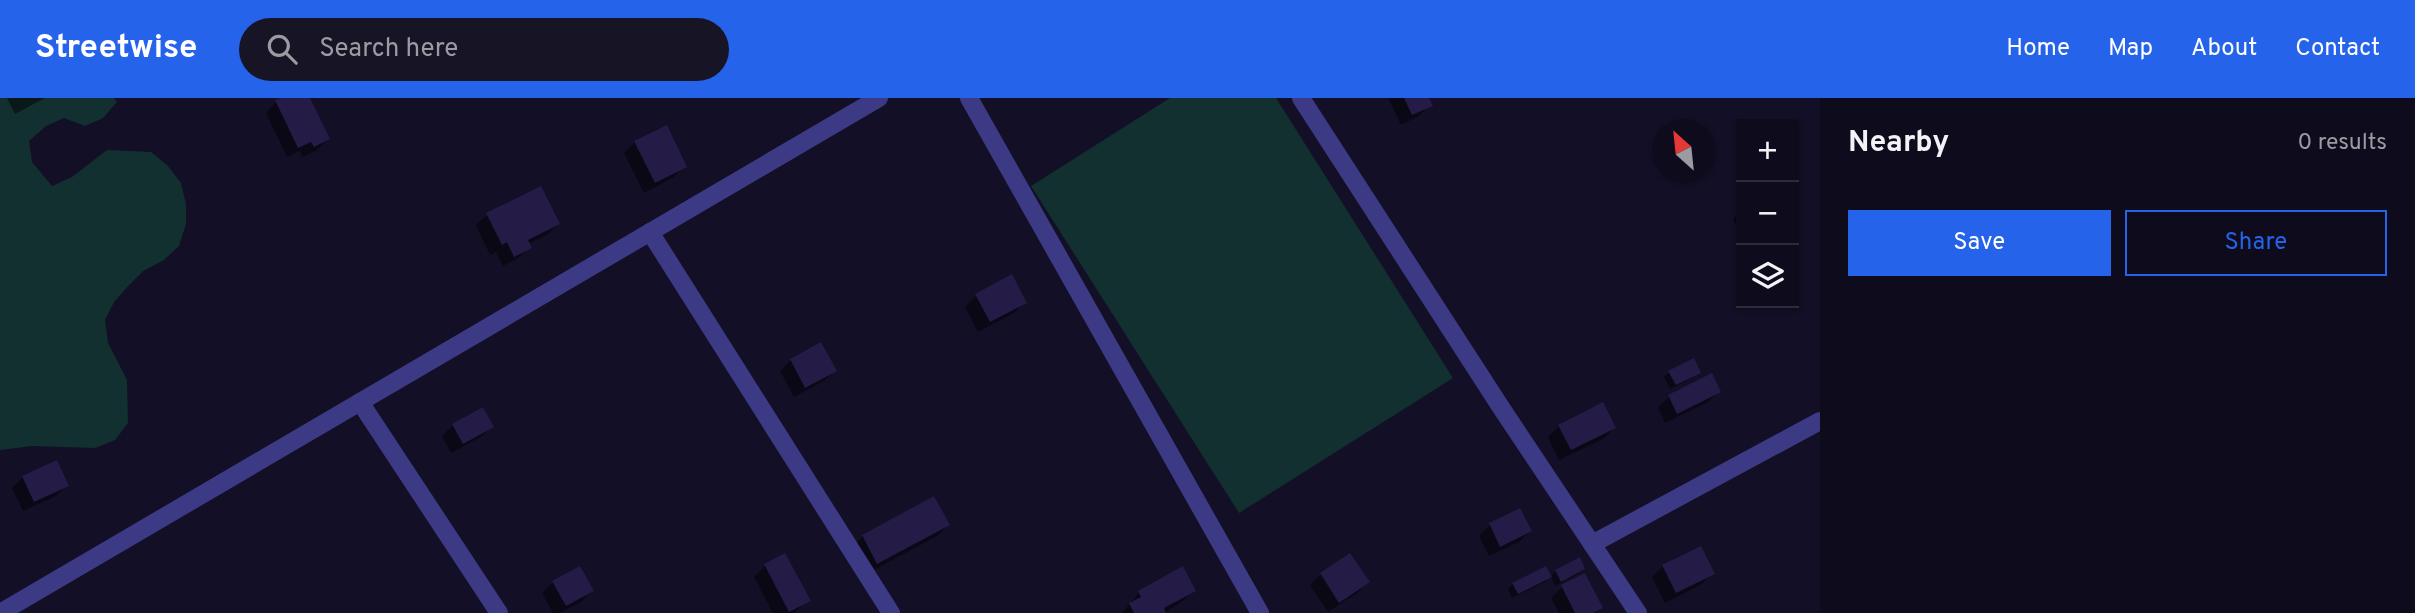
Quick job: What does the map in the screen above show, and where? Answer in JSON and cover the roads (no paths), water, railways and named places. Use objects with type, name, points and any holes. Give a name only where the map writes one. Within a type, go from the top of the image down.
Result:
[{"type":"street","points":[[0,613],[879,98]]},
{"type":"street","points":[[969,98],[1260,613]]},
{"type":"street","points":[[1301,98],[1500,406],[1638,613]]},
{"type":"street","points":[[650,232],[891,613]]},
{"type":"street","points":[[360,402],[499,613]]},
{"type":"street","points":[[1592,544],[1820,421]]}]
